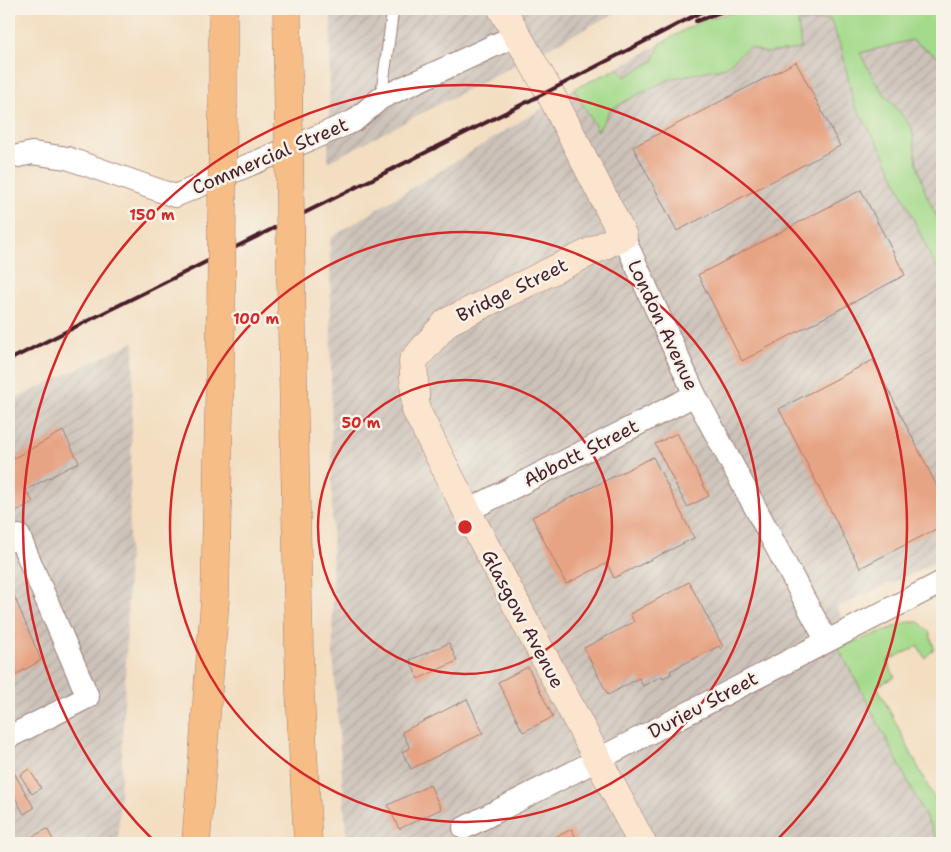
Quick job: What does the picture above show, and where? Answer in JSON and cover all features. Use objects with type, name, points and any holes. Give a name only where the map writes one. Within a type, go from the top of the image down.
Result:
[{"type":"highway","points":[[196,843],[216,600],[221,318],[223,9]]},
{"type":"highway","points":[[287,9],[300,693],[308,843]]},
{"type":"street","name":"London Avenue","points":[[502,9],[549,91],[623,236],[696,395],[826,640]]},
{"type":"street","name":"Commercial Street","points":[[9,158],[32,153],[66,158],[175,196],[354,121],[381,98],[517,35]]},
{"type":"street","name":"Bridge Street","points":[[413,361],[447,322],[623,236]]},
{"type":"street","name":"Glasgow Avenue","points":[[413,361],[416,410],[466,511],[642,843]]},
{"type":"street","name":"Abbott Street","points":[[466,511],[696,395]]},
{"type":"street","points":[[9,737],[88,697],[14,539]]},
{"type":"street","name":"Durieu Street","points":[[464,828],[826,640],[942,582]]},
{"type":"lane","points":[[381,98],[393,9]]},
{"type":"shaded area","points":[[331,9],[623,9],[328,162]]},
{"type":"shaded area","points":[[746,9],[942,9],[942,560],[837,607],[942,818],[942,843],[347,843],[333,654],[330,238],[574,89],[618,68],[702,20]]},
{"type":"shaded area","points":[[134,342],[126,661],[118,843],[9,843],[9,402]]},
{"type":"green space","points":[[746,9],[942,9],[942,60],[912,40],[860,53],[876,83],[912,128],[917,164],[926,194],[942,228],[942,272],[934,264],[884,154],[854,104],[842,50],[830,19],[798,22],[801,49],[765,53],[749,47],[726,67],[670,79],[610,110],[598,131],[574,89],[618,68],[625,77],[653,61],[660,44],[702,20]]},
{"type":"green space","points":[[908,622],[919,622],[930,633],[934,649],[925,658],[918,646],[887,661],[895,677],[877,686],[942,814],[942,843],[939,843],[838,648]]},
{"type":"building","points":[[796,62],[840,146],[677,231],[633,147]]},
{"type":"building","points":[[861,190],[905,275],[742,361],[698,275]]},
{"type":"building","points":[[873,360],[942,496],[942,526],[860,568],[779,409]]},
{"type":"building","points":[[63,431],[79,462],[26,490],[33,502],[9,515],[9,461]]},
{"type":"building","points":[[677,433],[709,496],[687,507],[655,444]]},
{"type":"building","points":[[653,457],[694,538],[614,578],[607,563],[566,584],[532,517]]},
{"type":"building","points":[[689,582],[723,647],[721,649],[719,646],[670,671],[671,674],[663,678],[662,676],[643,686],[639,678],[608,695],[584,648],[634,622],[630,614]]},
{"type":"building","points":[[12,591],[41,660],[9,679],[9,592]]},
{"type":"building","points":[[449,643],[457,661],[418,679],[410,660]]},
{"type":"building","points":[[528,667],[553,717],[523,732],[498,682]]},
{"type":"building","points":[[467,699],[483,733],[411,769],[402,752],[410,748],[402,732]]},
{"type":"building","points":[[12,769],[34,808],[24,814],[9,786],[9,771]]},
{"type":"building","points":[[29,769],[41,788],[32,794],[20,775]]},
{"type":"building","points":[[430,785],[441,809],[399,829],[388,805]]},
{"type":"building","points":[[47,829],[55,843],[20,843]]},
{"type":"building","points":[[572,829],[578,843],[554,843],[552,839]]},
{"type":"railway","points":[[9,360],[549,91],[707,9]]},
{"type":"railway","points":[[696,21],[729,9]]}]
